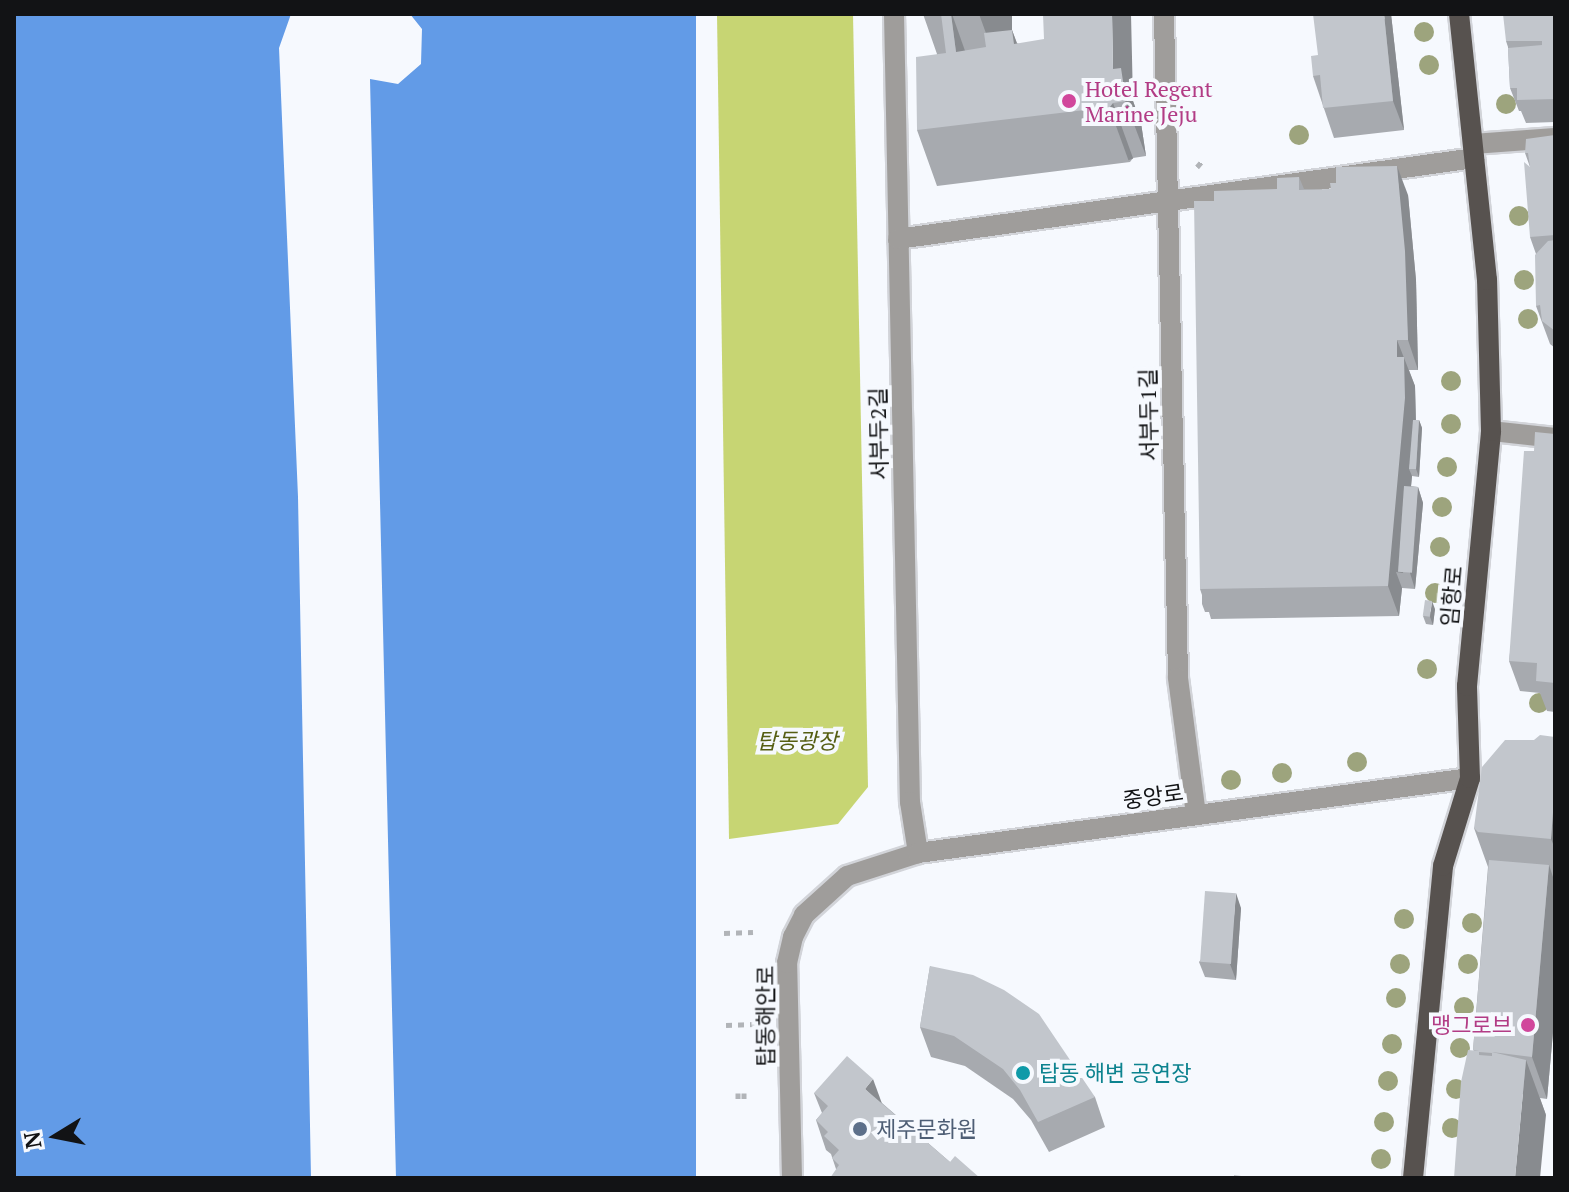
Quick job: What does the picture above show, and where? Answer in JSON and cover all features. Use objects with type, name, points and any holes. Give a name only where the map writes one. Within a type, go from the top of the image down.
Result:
[{"type":"main road","name":"임항로","points":[[1413,1178],[1443,866],[1477,777],[1467,686],[1491,431],[1487,280],[1459,14]]},
{"type":"street","name":"서부두2길","points":[[894,14],[910,802],[918,853]]},
{"type":"street","name":"서부두1길","points":[[1164,14],[1178,678],[1196,815]]},
{"type":"street","points":[[898,239],[1168,200],[1555,138]]},
{"type":"street","points":[[1491,431],[1555,438]]},
{"type":"street","name":"중앙로","points":[[847,876],[918,853],[1477,777]]},
{"type":"street","name":"탑동해안로","points":[[792,1178],[787,963],[793,937],[804,915],[847,876]]},
{"type":"path","points":[[1197,167],[1204,159]]},
{"type":"path","points":[[724,933],[753,932]]},
{"type":"path","points":[[726,1025],[755,1024]]},
{"type":"path","points":[[741,1093],[741,1104]]},
{"type":"green space","name":"탑동광장","points":[[717,14],[853,14],[868,787],[838,824],[729,839]]},
{"type":"water","points":[[14,14],[696,14],[696,1178],[14,1178]]},
{"type":"pier","points":[[291,14],[410,14],[422,29],[421,64],[398,84],[370,79],[396,1178],[311,1178],[298,497],[279,48]]},
{"type":"building","points":[[941,14],[951,14],[956,52],[986,47],[984,33],[1012,30],[1014,44],[1044,39],[1043,14],[1112,14],[1113,69],[1121,68],[1126,101],[1113,103],[1110,107],[917,130],[916,57],[946,53]]},
{"type":"building","points":[[1313,14],[1384,14],[1393,101],[1323,108],[1320,75],[1313,76],[1311,56],[1318,55]]},
{"type":"building","points":[[1503,14],[1555,14],[1555,99],[1517,100],[1517,88],[1510,88],[1508,48],[1542,45],[1542,41],[1506,41]]},
{"type":"building","points":[[1555,135],[1555,235],[1530,237],[1524,162],[1530,167],[1528,153],[1525,153],[1526,139]]},
{"type":"building","points":[[1397,166],[1405,251],[1408,340],[1397,340],[1397,357],[1404,357],[1405,398],[1388,586],[1200,589],[1194,201],[1214,201],[1214,191],[1277,189],[1277,178],[1299,177],[1299,190],[1331,189],[1330,183],[1336,183],[1336,167]]},
{"type":"building","points":[[1555,240],[1555,331],[1542,321],[1540,305],[1536,306],[1535,255],[1548,241]]},
{"type":"building","points":[[1413,420],[1419,420],[1416,469],[1409,469]]},
{"type":"building","points":[[1535,432],[1555,434],[1555,683],[1536,681],[1537,663],[1509,661],[1524,451],[1534,451]]},
{"type":"building","points":[[1404,486],[1418,487],[1412,573],[1398,572]]},
{"type":"building","points":[[1425,600],[1432,601],[1430,617],[1423,616]]},
{"type":"building","points":[[1540,735],[1555,737],[1555,812],[1551,839],[1478,832],[1474,828],[1482,767],[1505,740],[1534,740]]},
{"type":"building","points":[[1489,860],[1549,865],[1532,1057],[1473,1050]]},
{"type":"building","points":[[1205,891],[1236,893],[1231,964],[1200,962]]},
{"type":"building","name":"탑동 해변 공연장","points":[[930,966],[973,975],[1004,990],[1039,1014],[1095,1097],[1038,1122],[1020,1090],[1003,1069],[954,1036],[920,1027]]},
{"type":"building","points":[[1468,1050],[1479,1051],[1479,1055],[1492,1056],[1492,1052],[1526,1060],[1515,1178],[1454,1178],[1461,1082]]},
{"type":"building","points":[[847,1056],[873,1079],[865,1089],[950,1162],[955,1156],[980,1178],[830,1178],[839,1165],[832,1158],[839,1150],[824,1136],[828,1132],[816,1120],[828,1106],[814,1093]]},
{"type":"place","name":"Hotel Regent Marine Jeju","points":[[1069,101]]},
{"type":"place","name":"맹그로브","points":[[1528,1025]]},
{"type":"place","name":"탑동 해변 공연장","points":[[1023,1073]]},
{"type":"place","name":"제주문화원","points":[[860,1129]]}]
